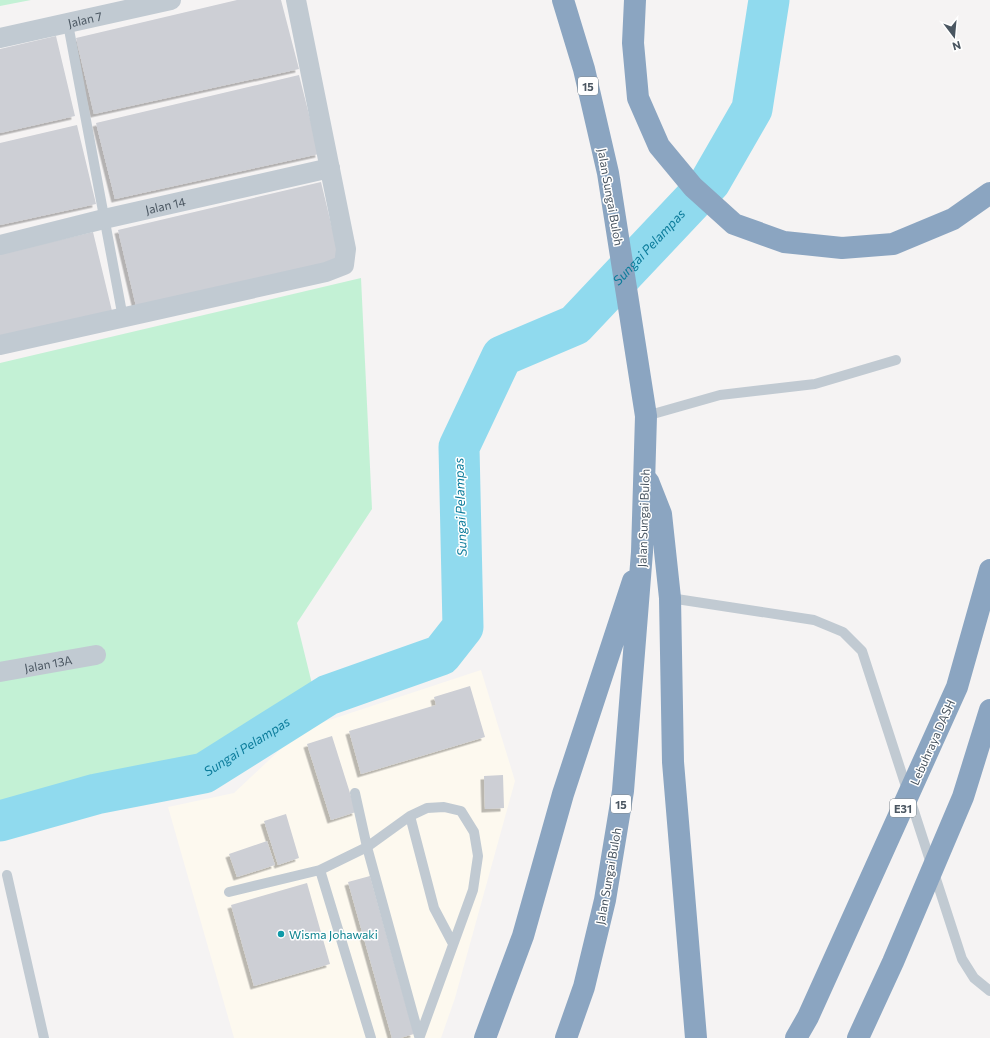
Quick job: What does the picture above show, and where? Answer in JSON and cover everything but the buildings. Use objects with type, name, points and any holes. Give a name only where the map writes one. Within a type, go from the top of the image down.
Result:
[{"type":"highway","name":"Jalan Sungai Buloh","points":[[563,0],[584,69],[608,173],[646,416],[642,552],[638,619],[623,791],[605,900],[584,987],[566,1038]]},
{"type":"highway","points":[[635,0],[632,44],[638,98],[659,146],[693,187],[734,224],[784,242],[842,248],[893,244],[953,219],[990,193]]},
{"type":"highway","points":[[645,475],[661,514],[670,598],[673,762],[696,1038]]},
{"type":"highway","points":[[485,1038],[522,936],[563,794],[642,552]]},
{"type":"highway","name":"Lebuhraya DASH","points":[[796,1038],[808,1017],[957,687],[990,570]]},
{"type":"highway","points":[[858,1038],[893,962],[962,797],[990,710]]},
{"type":"street","name":"Jalan 7","points":[[0,38],[171,0]]},
{"type":"street","points":[[0,345],[326,272],[344,265],[346,249],[296,0]]},
{"type":"street","name":"Jalan 14","points":[[0,245],[104,219],[330,168]]},
{"type":"street","name":"Jalan 13A","points":[[0,672],[96,655]]},
{"type":"lane","points":[[68,24],[122,318]]},
{"type":"lane","points":[[646,416],[720,395],[815,384],[896,360]]},
{"type":"lane","points":[[670,598],[814,620],[843,632],[862,651],[962,959],[974,978],[990,991]]},
{"type":"lane","points":[[355,793],[367,847],[419,1037]]},
{"type":"lane","points":[[229,892],[320,870],[367,847],[410,816],[427,808],[444,807],[461,811],[474,832],[478,856],[473,890],[419,1037]]},
{"type":"lane","points":[[410,816],[434,908],[453,944]]},
{"type":"lane","points":[[320,870],[371,1038]]},
{"type":"lane","points":[[7,875],[44,1038]]},
{"type":"shaded area","points":[[481,670],[515,781],[455,998],[441,1038],[234,1038],[168,807],[234,793],[302,729]]},
{"type":"green space","points":[[0,0],[31,0],[0,6]]},
{"type":"green space","points":[[361,278],[372,509],[297,623],[314,692],[193,762],[0,809],[0,363]]},
{"type":"waterway","name":"Sungai Pelampas","points":[[0,821],[96,794],[204,773],[328,695],[441,655],[463,627],[459,447],[502,356],[575,325],[710,182],[752,109],[769,0]]},
{"type":"place","name":"Wisma Johawaki","points":[[281,934]]}]
